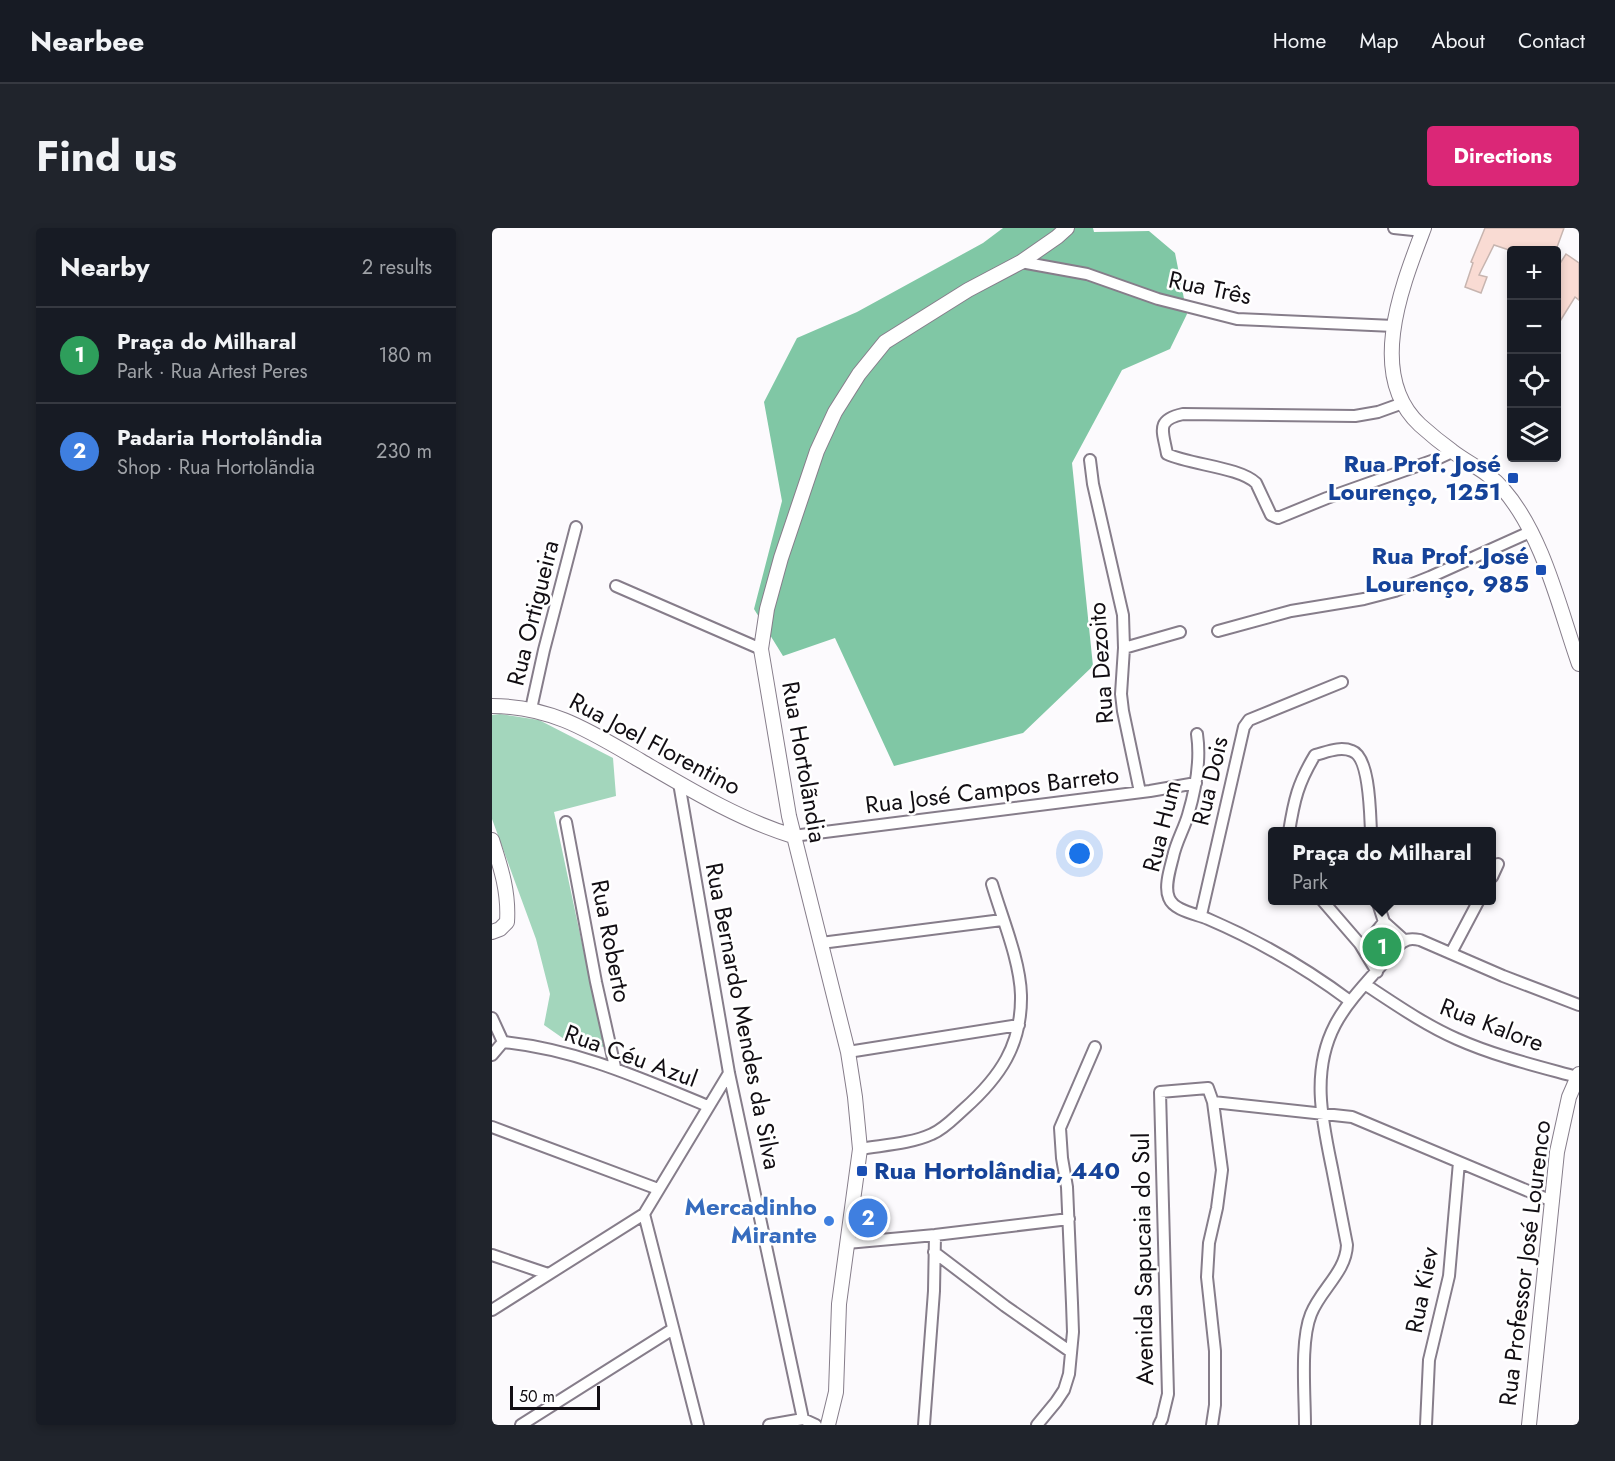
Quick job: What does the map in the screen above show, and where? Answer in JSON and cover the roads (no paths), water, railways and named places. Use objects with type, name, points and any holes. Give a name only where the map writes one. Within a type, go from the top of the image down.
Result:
[{"type":"street","name":"Rua Hortolãndia","points":[[828,1425],[836,1392],[839,1304],[860,1149],[848,1052],[793,836],[762,649],[767,609],[781,558],[817,451],[835,412],[859,374],[885,342],[968,290],[1021,262],[1067,228]]},
{"type":"street","points":[[1394,228],[1424,230],[1407,276],[1390,352],[1393,379],[1403,403],[1418,423],[1452,452],[1489,475],[1503,489],[1530,532],[1547,570],[1579,664]]},
{"type":"street","name":"Rua Três","points":[[1021,262],[1087,274],[1158,298],[1237,319],[1394,326]]},
{"type":"street","points":[[1403,403],[1378,412],[1355,416],[1197,413],[1174,416],[1163,422],[1167,454],[1252,479],[1257,483],[1271,515],[1278,518],[1452,452]]},
{"type":"street","name":"Rua Dezoito","points":[[1090,460],[1093,484],[1123,615],[1124,648],[1121,672],[1123,711],[1140,792]]},
{"type":"street","name":"Rua Ortigueira","points":[[531,709],[541,660],[576,527]]},
{"type":"street","points":[[1218,631],[1291,611],[1364,599],[1395,591],[1530,532]]},
{"type":"street","points":[[616,586],[762,649]]},
{"type":"street","points":[[1124,648],[1180,632]]},
{"type":"street","name":"Rua Dois","points":[[1201,915],[1244,727],[1250,720],[1342,682]]},
{"type":"street","name":"Rua Joel Florentino","points":[[492,706],[531,709],[561,717],[679,783],[767,828],[793,836]]},
{"type":"street","name":"Rua Hum","points":[[1197,734],[1199,760],[1196,783],[1188,814],[1175,847],[1168,883],[1169,898],[1178,908],[1201,915],[1224,926],[1292,963],[1350,1002]]},
{"type":"street","points":[[1290,827],[1302,777],[1315,755],[1339,749],[1352,751],[1359,755],[1364,766],[1371,827]]},
{"type":"street","name":"Rua Bernardo Mendes da Silva","points":[[679,783],[729,1073],[803,1419]]},
{"type":"street","name":"Rua José Campos Barreto","points":[[793,836],[1196,783]]},
{"type":"street","name":"Rua Roberto","points":[[566,822],[596,982],[615,1067]]},
{"type":"street","points":[[492,840],[505,880],[508,900],[507,922],[492,932]]},
{"type":"street","points":[[1496,868],[1498,864]]},
{"type":"street","points":[[860,1149],[906,1142],[932,1134],[948,1124],[984,1092],[1005,1064],[1019,1025],[1021,994],[1017,969],[992,884]]},
{"type":"street","points":[[1326,905],[1363,948],[1377,972]]},
{"type":"street","points":[[1379,905],[1384,922],[1404,940],[1420,939],[1503,976],[1579,1005]]},
{"type":"street","points":[[1451,953],[1476,905]]},
{"type":"street","points":[[821,943],[1002,920]]},
{"type":"street","points":[[1363,948],[1384,922]]},
{"type":"street","points":[[1305,1425],[1307,1328],[1311,1314],[1344,1263],[1347,1254],[1320,1113],[1321,1065],[1325,1047],[1335,1025],[1350,1002],[1404,940]]},
{"type":"street","name":"Rua Kalore","points":[[1366,985],[1457,1039],[1502,1056],[1578,1075]]},
{"type":"street","points":[[492,1018],[503,1042],[492,1055]]},
{"type":"street","points":[[848,1052],[1019,1025]]},
{"type":"street","name":"Rua Céu Azul","points":[[503,1042],[547,1048],[615,1067],[708,1107]]},
{"type":"street","points":[[1037,1425],[1064,1390],[1069,1374],[1072,1303],[1069,1219],[1060,1128],[1095,1047]]},
{"type":"street","points":[[492,1310],[644,1215],[729,1073]]},
{"type":"street","name":"Rua Professor José Lourenco","points":[[1528,1425],[1557,1152],[1563,1120],[1578,1075]]},
{"type":"street","name":"Avenida Sapucaia do Sul","points":[[1159,1425],[1168,1394],[1160,1092],[1208,1088],[1213,1102]]},
{"type":"street","points":[[1212,1425],[1215,1405],[1215,1351],[1207,1277],[1209,1243],[1222,1170],[1213,1102],[1352,1117],[1552,1201]]},
{"type":"street","points":[[492,1127],[658,1189]]},
{"type":"street","name":"Rua Kiev","points":[[1426,1425],[1429,1360],[1449,1276],[1459,1162]]},
{"type":"street","points":[[644,1215],[698,1425]]},
{"type":"street","points":[[847,1243],[1069,1219]]},
{"type":"street","points":[[924,1425],[934,1291],[935,1235]]},
{"type":"street","points":[[934,1252],[1071,1352]]},
{"type":"street","points":[[492,1255],[548,1274]]},
{"type":"street","points":[[521,1425],[673,1329]]},
{"type":"street","points":[[769,1425],[803,1419],[816,1425]]},
{"type":"place","name":"Rua Prof. José Lourenço, 1251","points":[[1513,478]]},
{"type":"place","name":"Rua Prof. José Lourenço, 985","points":[[1541,570]]},
{"type":"place","name":"Praça do Milharal","points":[[1382,947]]},
{"type":"place","name":"Rua Hortolândia, 440","points":[[862,1171]]},
{"type":"place","name":"Padaria Hortolândia","points":[[868,1218]]},
{"type":"place","name":"Mercadinho Mirante","points":[[829,1221]]}]
